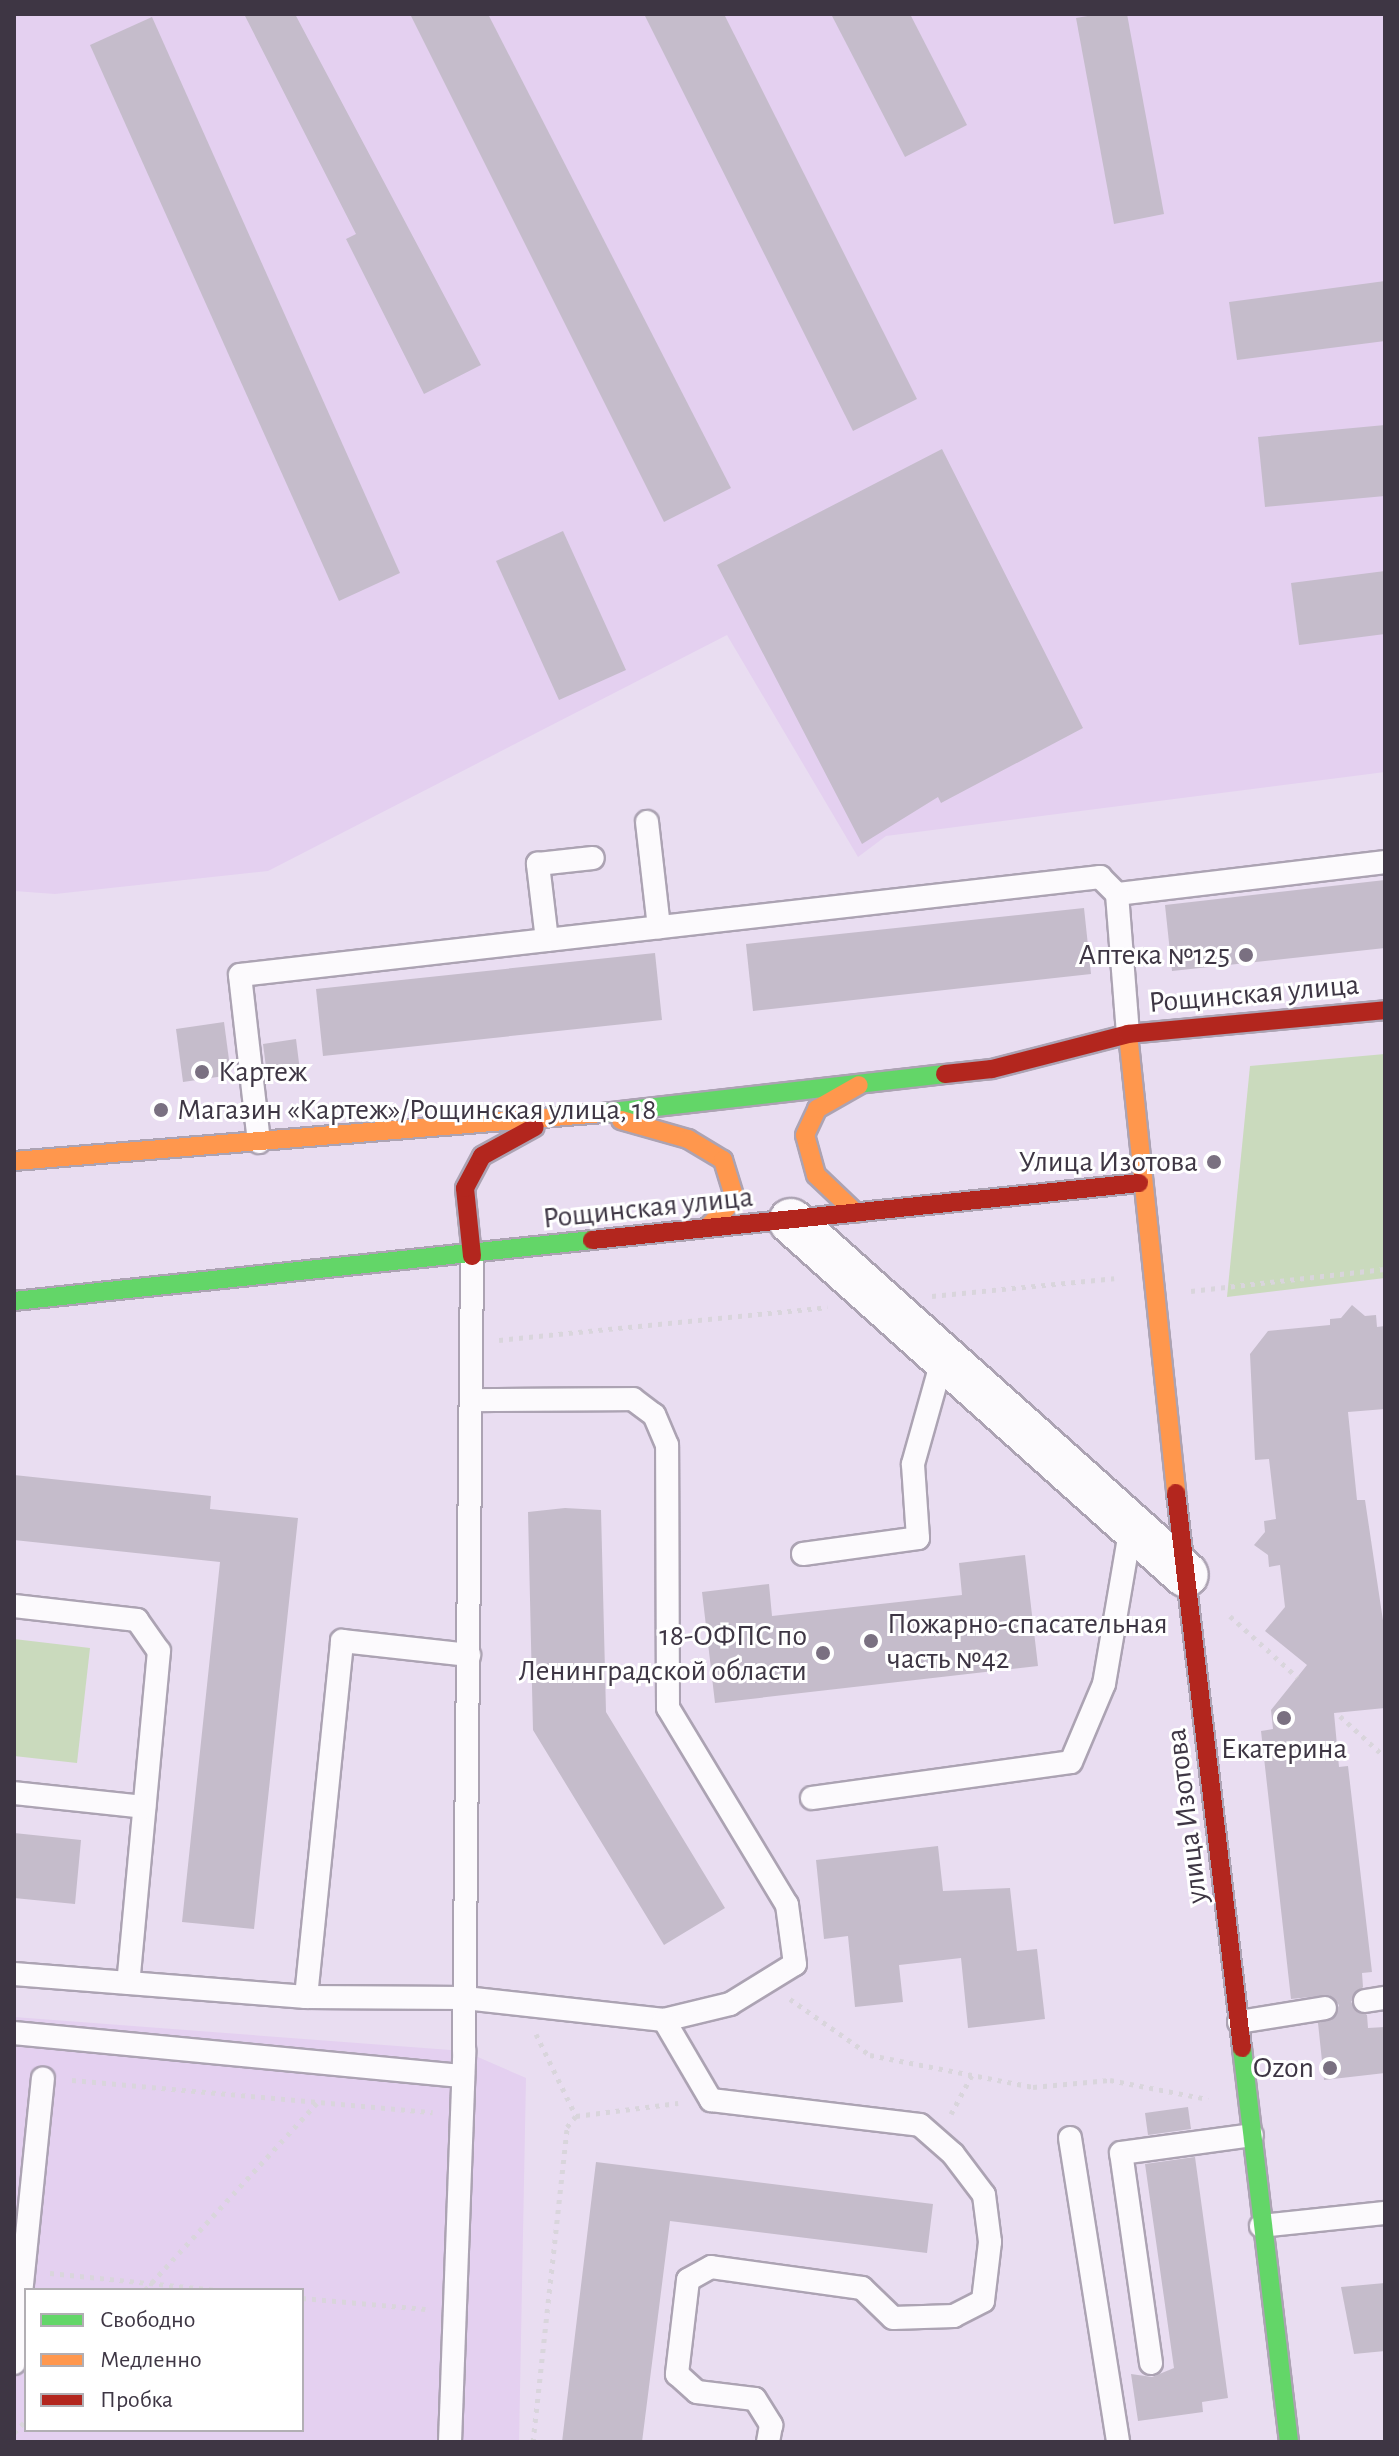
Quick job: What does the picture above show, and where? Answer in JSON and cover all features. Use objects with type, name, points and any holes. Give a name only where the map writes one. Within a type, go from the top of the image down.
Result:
[{"type":"street","name":"Рощинская улица","points":[[14,1161],[596,1114],[992,1069],[1128,1034],[1385,1010]]},
{"type":"street","name":"Рощинская улица","points":[[14,1301],[472,1256],[708,1227],[791,1221],[1139,1183],[1128,1034]]},
{"type":"street","points":[[856,1213],[816,1175],[805,1135],[817,1109],[862,1084]]},
{"type":"street","points":[[596,1114],[667,1132],[723,1160],[735,1199],[708,1227]]},
{"type":"street","points":[[472,1256],[465,1188],[482,1156],[556,1118]]},
{"type":"street","name":"улица Изотова","points":[[1139,1183],[1289,2442]]},
{"type":"street","points":[[791,1221],[1186,1575]]},
{"type":"lane","points":[[647,822],[659,927]]},
{"type":"lane","points":[[547,940],[538,864],[593,858]]},
{"type":"lane","points":[[1117,894],[1385,862]]},
{"type":"lane","points":[[259,1142],[240,975],[1100,877],[1117,894],[1128,1034]]},
{"type":"lane","points":[[450,2442],[465,1998],[472,1256]]},
{"type":"lane","points":[[803,1554],[918,1538],[913,1464],[943,1357]]},
{"type":"lane","points":[[14,1974],[306,1997],[465,1998],[664,2020],[730,2004],[795,1964],[787,1905],[668,1708],[667,1445],[654,1415],[633,1399],[471,1400]]},
{"type":"lane","points":[[812,1798],[1071,1762],[1104,1684],[1131,1526]]},
{"type":"lane","points":[[14,1606],[137,1620],[159,1651],[128,1983]]},
{"type":"lane","points":[[306,1997],[342,1641],[469,1655]]},
{"type":"lane","points":[[14,1793],[144,1807]]},
{"type":"lane","points":[[1239,2022],[1325,2008]]},
{"type":"lane","points":[[664,2020],[711,2100],[920,2125],[953,2154],[984,2195],[990,2242],[983,2301],[954,2316],[893,2318],[862,2288],[711,2267],[688,2280],[677,2374],[697,2392],[755,2399],[771,2425],[768,2442]]},
{"type":"lane","points":[[14,2033],[463,2076]]},
{"type":"lane","points":[[14,2363],[43,2078]]},
{"type":"lane","points":[[1151,2363],[1121,2153],[1252,2135]]},
{"type":"lane","points":[[1070,2138],[1118,2442]]},
{"type":"lane","points":[[1261,2226],[1385,2213]]},
{"type":"path","points":[[1153,1295],[1385,1269]]},
{"type":"path","points":[[472,1343],[1150,1275]]},
{"type":"path","points":[[1186,1575],[1297,1677]]},
{"type":"path","points":[[1340,1716],[1385,1757]]},
{"type":"path","points":[[769,1980],[846,2044],[870,2055],[1033,2087],[1110,2080],[1249,2104]]},
{"type":"path","points":[[522,2005],[576,2116]]},
{"type":"path","points":[[952,2112],[972,2075]]},
{"type":"path","points":[[43,2078],[462,2114]]},
{"type":"path","points":[[576,2116],[711,2100]]},
{"type":"path","points":[[147,2288],[318,2102]]},
{"type":"path","points":[[533,2442],[561,2146],[576,2116]]},
{"type":"path","points":[[24,2270],[194,2288]]},
{"type":"path","points":[[304,2298],[455,2311]]},
{"type":"shaded area","points":[[14,14],[1385,14],[1385,772],[886,836],[858,857],[727,635],[268,871],[55,894],[14,891]]},
{"type":"shaded area","points":[[14,2017],[464,2051],[526,2078],[519,2442],[14,2442]]},
{"type":"green space","points":[[1385,1054],[1385,1278],[1227,1297],[1250,1066]]},
{"type":"green space","points":[[14,1639],[90,1648],[77,1763],[14,1756]]},
{"type":"building","points":[[244,14],[295,14],[481,365],[424,394],[346,239],[356,234]]},
{"type":"building","points":[[410,14],[488,14],[731,488],[664,522]]},
{"type":"building","points":[[644,14],[724,14],[917,399],[853,431]]},
{"type":"building","points":[[831,14],[910,14],[967,125],[905,157]]},
{"type":"building","points":[[1127,14],[1164,214],[1114,224],[1076,18]]},
{"type":"building","points":[[152,17],[400,573],[339,601],[90,45]]},
{"type":"building","points":[[1385,281],[1385,341],[1237,360],[1229,302]]},
{"type":"building","points":[[1385,425],[1385,496],[1265,507],[1258,437]]},
{"type":"building","points":[[942,449],[1083,728],[941,803],[938,797],[862,844],[717,565]]},
{"type":"building","points":[[563,531],[626,670],[559,700],[496,561]]},
{"type":"building","points":[[1385,571],[1385,634],[1299,645],[1291,583]]},
{"type":"building","points":[[1385,880],[1385,948],[1172,971],[1165,905]]},
{"type":"building","points":[[1084,908],[1091,974],[753,1011],[746,944]]},
{"type":"building","points":[[655,953],[662,1020],[323,1056],[316,989]]},
{"type":"building","points":[[224,1022],[231,1075],[183,1082],[176,1029]]},
{"type":"building","points":[[296,1039],[300,1071],[267,1075],[263,1044]]},
{"type":"building","points":[[1352,1305],[1365,1316],[1376,1315],[1377,1327],[1385,1326],[1385,1409],[1348,1412],[1357,1500],[1365,1500],[1385,1634],[1385,1708],[1334,1713],[1339,1767],[1348,1766],[1372,1972],[1362,1973],[1363,1987],[1351,2002],[1367,2015],[1368,2028],[1385,2027],[1385,2073],[1324,2080],[1318,2023],[1334,2018],[1339,2005],[1329,1995],[1291,1999],[1261,1731],[1273,1729],[1271,1710],[1307,1665],[1265,1631],[1285,1607],[1280,1565],[1269,1567],[1268,1555],[1254,1545],[1265,1532],[1264,1521],[1276,1519],[1269,1459],[1255,1460],[1250,1354],[1268,1331],[1330,1325],[1330,1319],[1341,1318]]},
{"type":"building","points":[[14,1475],[211,1496],[210,1509],[298,1518],[254,1929],[182,1922],[220,1562],[14,1540]]},
{"type":"building","points":[[565,1508],[601,1510],[606,1712],[725,1908],[664,1945],[533,1730],[528,1512]]},
{"type":"building","name":"Пожарно-спасательная часть №42","points":[[1025,1555],[1038,1666],[715,1703],[702,1592],[769,1584],[772,1616],[962,1595],[959,1563]]},
{"type":"building","points":[[14,1833],[81,1840],[75,1904],[14,1898]]},
{"type":"building","points":[[938,1846],[943,1891],[1010,1888],[1017,1951],[1037,1949],[1045,2019],[968,2028],[961,1958],[899,1965],[903,2002],[855,2007],[848,1936],[824,1939],[816,1860]]},
{"type":"building","points":[[1188,2107],[1191,2129],[1148,2135],[1145,2113]]},
{"type":"building","points":[[1195,2157],[1228,2398],[1202,2402],[1203,2412],[1138,2421],[1131,2374],[1152,2377],[1174,2368],[1145,2164]]},
{"type":"building","points":[[596,2162],[933,2204],[927,2253],[670,2221],[642,2442],[562,2442]]},
{"type":"building","points":[[1385,2283],[1385,2351],[1354,2354],[1341,2287]]},
{"type":"traffic: fast","points":[[603,1113],[945,1074]]},
{"type":"traffic: fast","points":[[14,1301],[592,1240]]},
{"type":"traffic: fast","points":[[1242,2048],[1289,2442]]},
{"type":"traffic: slow","points":[[1128,1034],[1176,1493]]},
{"type":"traffic: slow","points":[[856,1213],[816,1175],[805,1135],[817,1109],[859,1085]]},
{"type":"traffic: slow","points":[[14,1161],[603,1113]]},
{"type":"traffic: slow","points":[[621,1120],[688,1139],[723,1160],[735,1199],[708,1227]]},
{"type":"traffic: jam","points":[[945,1074],[992,1069],[1128,1034],[1385,1010]]},
{"type":"traffic: jam","points":[[472,1256],[465,1188],[482,1156],[535,1127]]},
{"type":"traffic: jam","points":[[592,1240],[1139,1183]]},
{"type":"traffic: jam","points":[[1176,1493],[1242,2048]]},
{"type":"place","name":"Аптека №125","points":[[1246,955]]},
{"type":"place","name":"Картеж","points":[[202,1072]]},
{"type":"place","name":"Магазин «Картеж»/Рощинская улица, 18","points":[[161,1110]]},
{"type":"place","name":"Улица Изотова","points":[[1214,1162]]},
{"type":"place","name":"Пожарно-спасательная часть №42","points":[[871,1641]]},
{"type":"place","name":"18-ОФПС по Ленинградской области","points":[[823,1653]]},
{"type":"place","name":"Екатерина","points":[[1284,1718]]},
{"type":"place","name":"Ozon","points":[[1330,2068]]}]
